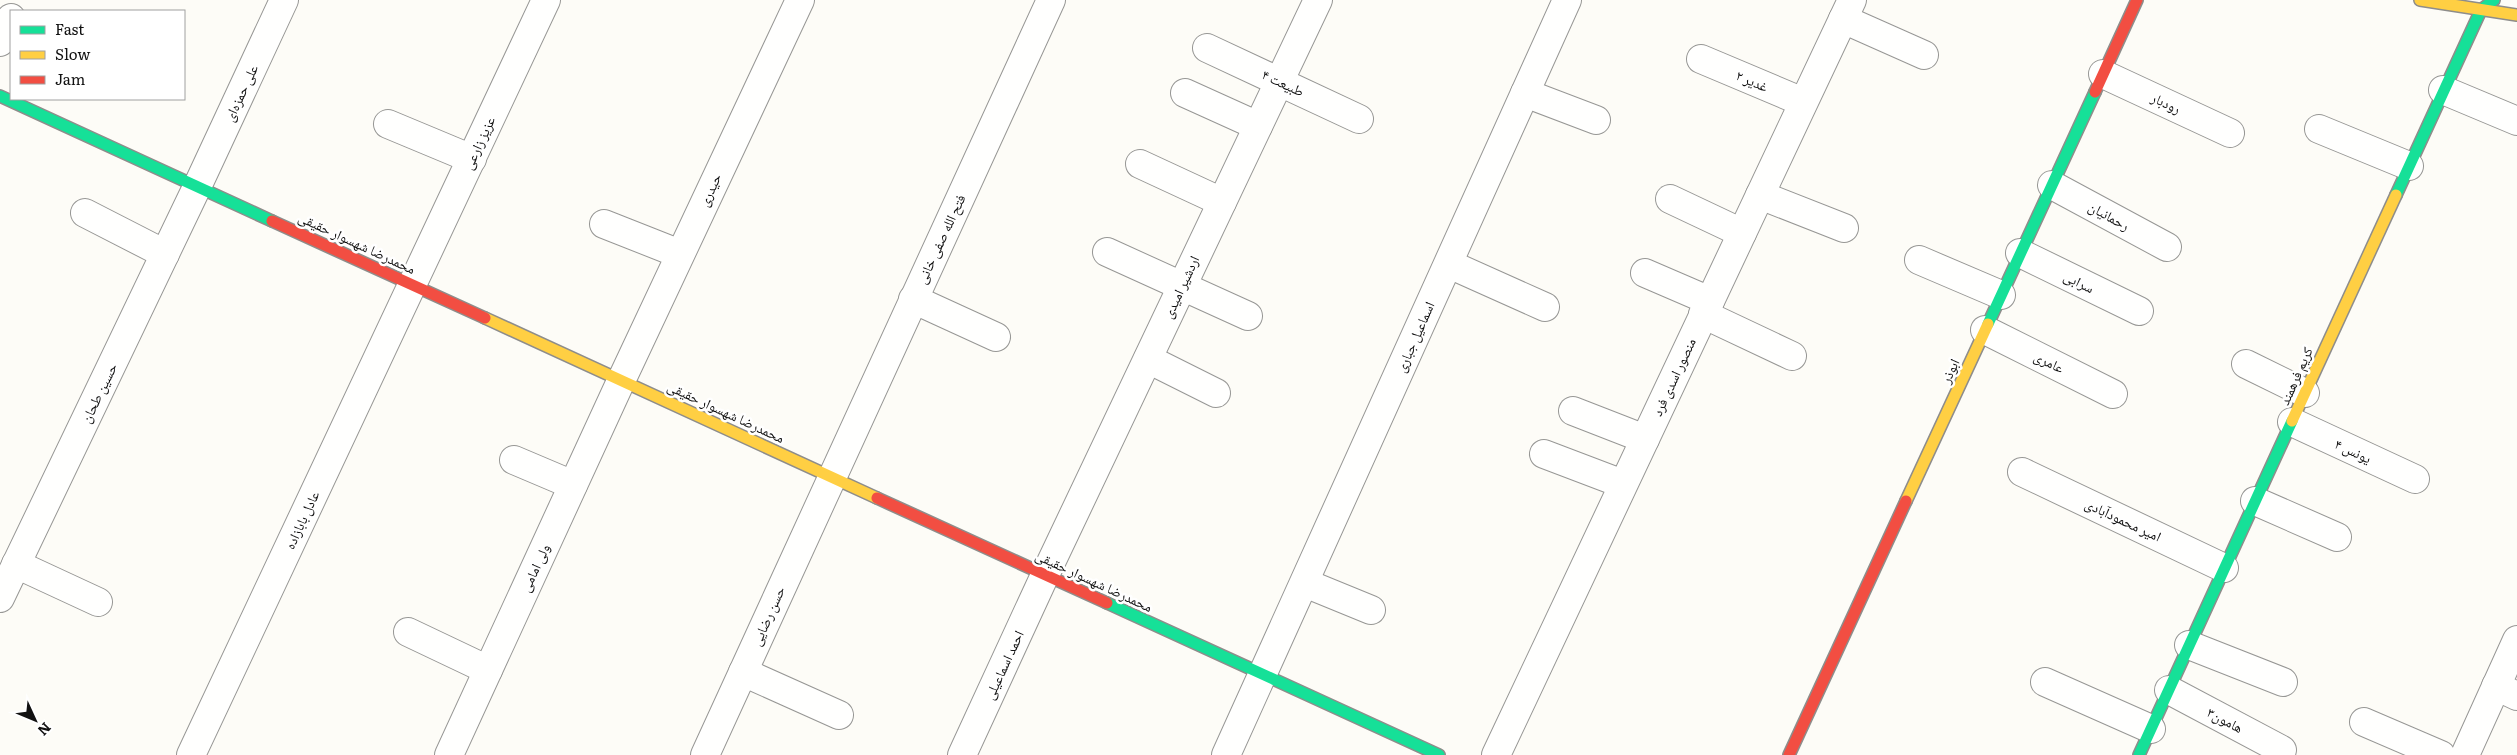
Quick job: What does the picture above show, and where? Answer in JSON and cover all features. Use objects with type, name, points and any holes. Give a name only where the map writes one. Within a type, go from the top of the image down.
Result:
[{"type":"street","name":"علی حمزه‌ای","points":[[197,187],[284,0]]},
{"type":"street","name":"حیدری","points":[[621,381],[800,0]]},
{"type":"street","name":"فتح الله صفی خانی","points":[[831,477],[1051,0]]},
{"type":"street","name":"اردشیر امیدی","points":[[1045,574],[1318,0]]},
{"type":"street","name":"اسماعیل جباری","points":[[1226,755],[1567,0]]},
{"type":"street","name":"ابوذر","points":[[1790,755],[2137,0]]},
{"type":"street","points":[[2420,0],[2517,15]]},
{"type":"street","points":[[2480,10],[2494,0]]},
{"type":"street","name":"عزیز زارعی","points":[[413,285],[543,1]]},
{"type":"street","points":[[1848,9],[1924,56]]},
{"type":"street","name":"منصور اسدی فرد","points":[[1496,755],[1848,9]]},
{"type":"street","name":"کریم فرهمند","points":[[2139,755],[2480,10]]},
{"type":"street","points":[[0,42],[10,20]]},
{"type":"street","name":"طبیعت ۴","points":[[1207,48],[1359,119]]},
{"type":"street","name":"غدیر ۲","points":[[1701,59],[1804,102]]},
{"type":"street","name":"رودبار","points":[[2103,74],[2230,133]]},
{"type":"street","points":[[2443,90],[2517,121]]},
{"type":"street","points":[[1185,93],[1258,126]]},
{"type":"street","points":[[1525,93],[1596,120]]},
{"type":"street","name":"محمدرضا شهسوار حقیقی","points":[[0,96],[1439,755]]},
{"type":"street","points":[[388,124],[472,159]]},
{"type":"street","points":[[2319,129],[2409,166]]},
{"type":"street","points":[[1140,164],[1222,202]]},
{"type":"street","name":"رحمانیان","points":[[2052,185],[2167,247]]},
{"type":"street","name":"حسین طحان","points":[[0,598],[197,187]]},
{"type":"street","points":[[1760,195],[1844,228]]},
{"type":"street","points":[[1670,198],[1742,232]]},
{"type":"street","points":[[85,213],[165,254]]},
{"type":"street","points":[[604,224],[680,254]]},
{"type":"street","points":[[1107,252],[1248,316]]},
{"type":"street","name":"سرابی","points":[[2020,253],[2139,311]]},
{"type":"street","points":[[1919,260],[2001,295]]},
{"type":"street","points":[[1449,264],[1546,307]]},
{"type":"street","points":[[1645,273],[1792,356]]},
{"type":"street","name":"عادل بابازاده","points":[[191,755],[413,285]]},
{"type":"street","points":[[913,299],[996,337]]},
{"type":"street","name":"عامری","points":[[1985,330],[2114,394]]},
{"type":"street","points":[[1148,359],[1216,392]]},
{"type":"street","points":[[2246,364],[2305,393]]},
{"type":"street","name":"ولی امامی","points":[[449,755],[621,381]]},
{"type":"street","points":[[1572,411],[1644,439]]},
{"type":"street","name":"یونس ۴","points":[[2292,422],[2415,479]]},
{"type":"street","points":[[1544,454],[1624,484]]},
{"type":"street","points":[[514,460],[573,485]]},
{"type":"street","name":"امیر محمودآبادی","points":[[2022,472],[2224,568]]},
{"type":"street","name":"حسن رضایی","points":[[706,755],[831,477]]},
{"type":"street","points":[[2255,501],[2336,537]]},
{"type":"street","points":[[16,564],[98,602]]},
{"type":"street","name":"احمد اسماعیلی","points":[[962,755],[1045,574]]},
{"type":"street","points":[[1305,583],[1371,610]]},
{"type":"street","points":[[408,632],[488,670]]},
{"type":"street","points":[[2465,755],[2506,691],[2517,640]]},
{"type":"street","points":[[2189,645],[2284,682]]},
{"type":"street","points":[[743,672],[839,715]]},
{"type":"street","points":[[2046,682],[2150,729]]},
{"type":"street","name":"هامون۳","points":[[2169,690],[2282,750]]},
{"type":"street","points":[[2364,722],[2442,755]]},
{"type":"traffic: fast","points":[[2396,195],[2481,10],[2494,0]]},
{"type":"traffic: fast","points":[[1988,324],[2095,92]]},
{"type":"traffic: fast","points":[[0,96],[272,221]]},
{"type":"traffic: fast","points":[[2139,755],[2292,421]]},
{"type":"traffic: fast","points":[[1107,603],[1439,755]]},
{"type":"traffic: slow","points":[[2420,0],[2517,15]]},
{"type":"traffic: slow","points":[[2292,421],[2396,195]]},
{"type":"traffic: slow","points":[[485,318],[877,498]]},
{"type":"traffic: slow","points":[[1906,501],[1988,324]]},
{"type":"traffic: jam","points":[[2095,92],[2137,0]]},
{"type":"traffic: jam","points":[[272,221],[485,318]]},
{"type":"traffic: jam","points":[[877,498],[1107,603]]},
{"type":"traffic: jam","points":[[1789,755],[1906,501]]}]
